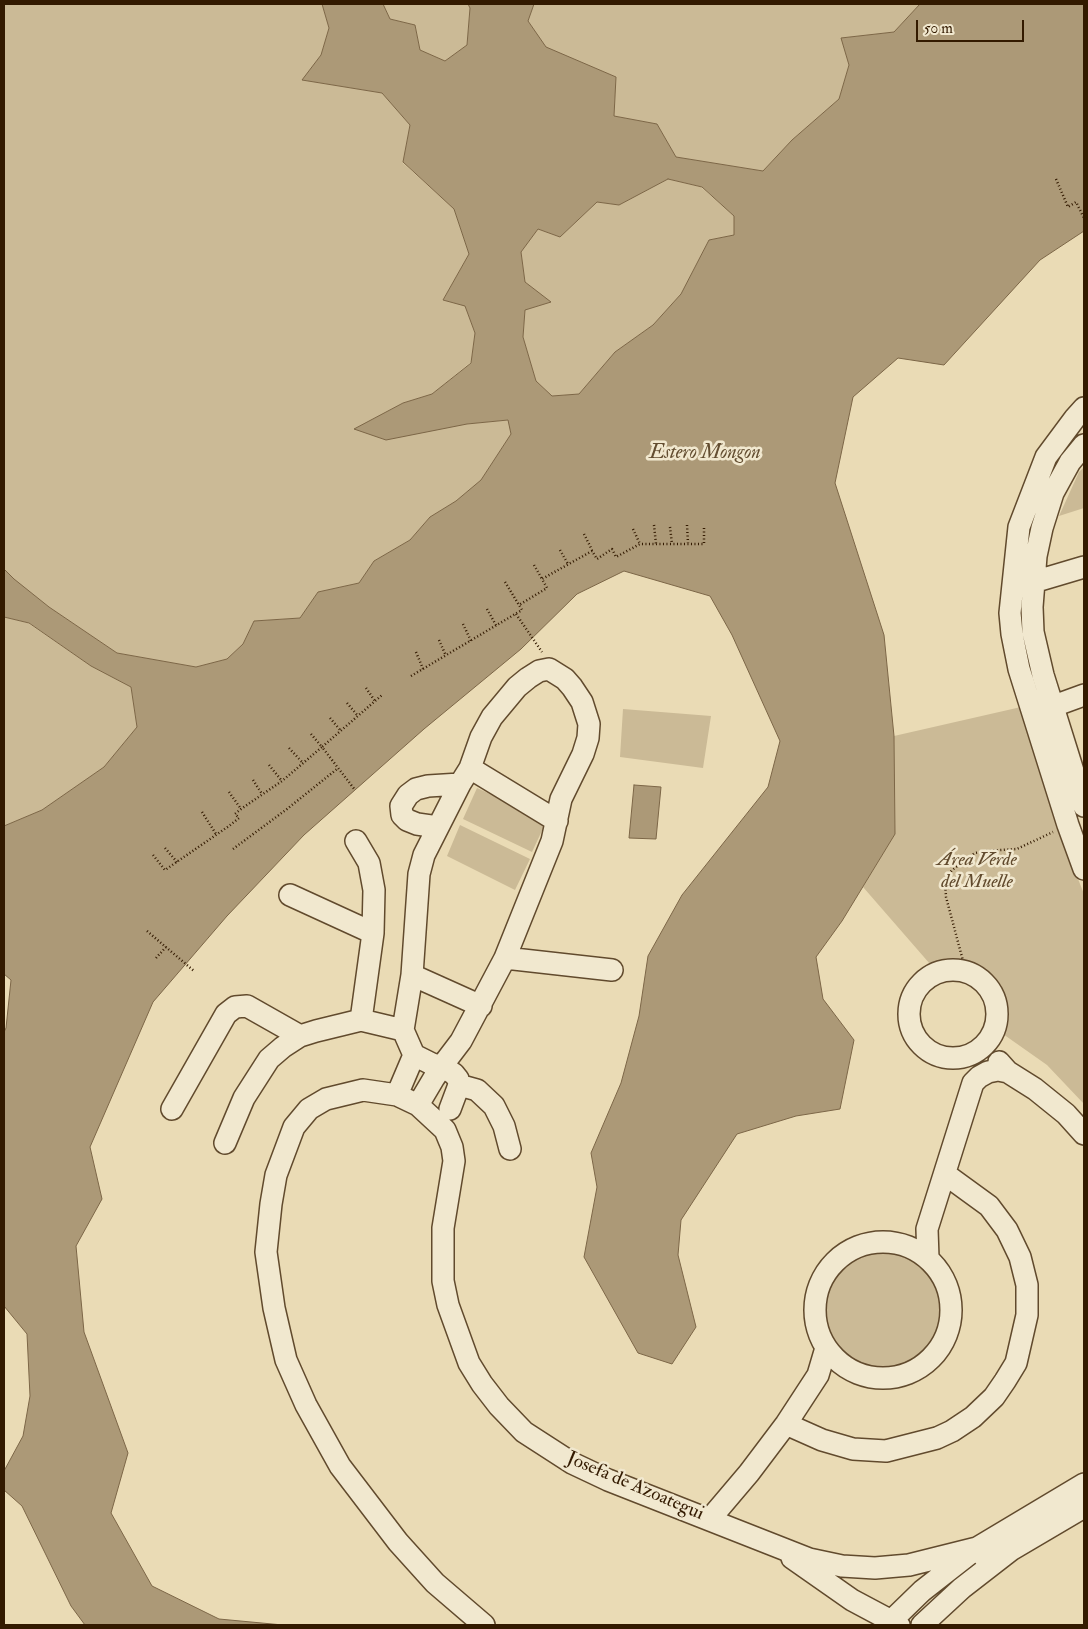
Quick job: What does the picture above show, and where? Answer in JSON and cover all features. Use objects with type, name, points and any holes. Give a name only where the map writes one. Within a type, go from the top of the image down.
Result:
[{"type":"street","points":[[1084,408],[1046,457],[1019,527],[1010,613],[1019,669],[1032,713],[1076,822],[1084,870]]},
{"type":"street","points":[[1084,445],[1070,462],[1053,493],[1042,528],[1036,556],[1032,607],[1036,646],[1043,675],[1084,806]]},
{"type":"street","points":[[1012,588],[1084,567]]},
{"type":"street","points":[[418,1105],[442,1066],[461,1042],[505,958],[552,841],[561,799],[583,754],[588,738],[588,724],[582,702],[572,687],[557,673],[550,670],[539,671],[516,687],[492,717],[481,737],[465,776],[424,854],[419,874],[416,892],[412,975],[404,1030],[414,1055],[432,1064],[442,1066],[458,1079],[459,1085],[450,1109]]},
{"type":"street","points":[[1032,713],[1084,695]]},
{"type":"street","points":[[438,828],[407,820],[402,815],[401,806],[408,795],[416,789],[465,776],[557,821]]},
{"type":"street","points":[[356,841],[370,863],[374,890],[373,933],[361,1020]]},
{"type":"street","points":[[290,895],[373,933]]},
{"type":"street","points":[[505,958],[612,970]]},
{"type":"street","points":[[952,969],[966,972],[980,979],[985,984],[996,1004],[997,1019],[992,1034],[983,1046],[972,1054],[959,1058],[945,1058],[931,1053],[920,1044],[912,1032],[908,1018],[910,1003],[915,990],[925,979],[938,972],[952,969]]},
{"type":"street","points":[[412,975],[481,1006]]},
{"type":"street","points":[[172,1109],[226,1014],[235,1006],[247,1006],[300,1036]]},
{"type":"street","points":[[225,1144],[244,1098],[268,1059],[300,1036],[361,1020],[404,1030]]},
{"type":"street","points":[[983,1046],[1008,1072],[1035,1088],[1066,1114],[1084,1134]]},
{"type":"street","points":[[397,1095],[414,1055]]},
{"type":"street","points":[[959,1058],[970,1074],[973,1083]]},
{"type":"street","points":[[928,1258],[927,1229],[973,1083],[988,1072],[998,1070],[1008,1072]]},
{"type":"street","points":[[459,1085],[477,1090],[494,1106],[504,1126],[510,1149]]},
{"type":"street","name":"Josefa de Azoategui","points":[[484,1625],[435,1583],[398,1542],[340,1466],[306,1405],[286,1360],[274,1308],[266,1252],[270,1204],[276,1175],[294,1127],[309,1109],[326,1099],[363,1090],[397,1095],[418,1105],[445,1130],[452,1147],[454,1161],[442,1228],[443,1281],[448,1305],[469,1363],[499,1406],[524,1432],[572,1463],[608,1480],[778,1547]]},
{"type":"street","points":[[786,1424],[822,1440],[853,1449],[886,1451],[936,1438],[952,1431],[973,1417],[994,1397],[1005,1381],[1016,1363],[1027,1315],[1027,1285],[1020,1257],[1006,1230],[988,1206],[945,1174]]},
{"type":"street","points":[[908,1246],[927,1229]]},
{"type":"street","points":[[879,1242],[900,1243],[928,1258],[934,1263],[946,1282],[952,1304],[950,1328],[940,1349],[923,1366],[902,1376],[879,1379],[856,1373],[835,1359],[826,1348],[818,1330],[815,1307],[821,1283],[835,1262],[855,1248],[879,1242]]},
{"type":"street","points":[[710,1519],[749,1473],[786,1424],[813,1383],[821,1366],[826,1348]]},
{"type":"street","points":[[813,1383],[834,1371],[846,1368]]},
{"type":"street","points":[[778,1547],[814,1575],[892,1624],[922,1591],[977,1548],[1084,1484]]},
{"type":"street","points":[[922,1625],[991,1564],[1084,1507]]},
{"type":"street","points":[[778,1547],[809,1559],[834,1564],[875,1568],[909,1566],[977,1548]]},
{"type":"street","points":[[977,1548],[991,1564]]},
{"type":"path","points":[[1056,179],[1068,207],[1076,202],[1084,218]]},
{"type":"path","points":[[654,525],[656,544]]},
{"type":"path","points":[[687,525],[688,544]]},
{"type":"path","points":[[670,527],[672,544]]},
{"type":"path","points":[[584,534],[597,558],[612,549],[616,557],[640,544],[704,544],[704,527]]},
{"type":"path","points":[[632,529],[640,544]]},
{"type":"path","points":[[560,550],[568,564]]},
{"type":"path","points":[[542,579],[592,551]]},
{"type":"path","points":[[519,605],[547,588],[534,565]]},
{"type":"path","points":[[411,676],[497,627],[522,610],[505,582]]},
{"type":"path","points":[[487,609],[497,627]]},
{"type":"path","points":[[516,614],[542,652]]},
{"type":"path","points":[[463,624],[471,641]]},
{"type":"path","points":[[438,640],[446,656]]},
{"type":"path","points":[[416,652],[423,669]]},
{"type":"path","points":[[366,688],[375,702]]},
{"type":"path","points":[[153,855],[165,870],[177,862],[239,818],[235,814],[282,781],[382,695]]},
{"type":"path","points":[[347,703],[358,716]]},
{"type":"path","points":[[330,718],[340,731]]},
{"type":"path","points":[[311,734],[355,790]]},
{"type":"path","points":[[289,748],[303,763]]},
{"type":"path","points":[[270,765],[282,781]]},
{"type":"path","points":[[233,849],[287,809],[337,768]]},
{"type":"path","points":[[254,780],[262,794]]},
{"type":"path","points":[[229,792],[241,809]]},
{"type":"path","points":[[202,812],[216,834]]},
{"type":"path","points":[[966,972],[946,897],[946,880],[952,870],[975,853],[1017,849],[1076,822]]},
{"type":"path","points":[[166,848],[177,862]]},
{"type":"path","points":[[147,931],[194,971]]},
{"type":"path","points":[[156,958],[166,947]]},
{"type":"green space","points":[[4,4],[322,4],[329,28],[321,55],[303,80],[382,93],[410,125],[403,163],[454,209],[469,254],[443,300],[465,305],[475,333],[471,362],[432,394],[403,403],[355,429],[467,424],[509,420],[511,434],[481,480],[456,501],[430,517],[410,540],[374,561],[359,583],[318,592],[300,618],[254,621],[243,644],[227,659],[196,667],[117,653],[49,607],[13,579],[4,569]]},
{"type":"green space","points":[[383,4],[468,4],[470,8],[467,45],[445,61],[420,50],[415,25],[390,19]]},
{"type":"green space","points":[[534,4],[920,4],[894,32],[842,38],[849,65],[839,99],[792,140],[763,171],[676,157],[657,124],[614,116],[616,77],[546,48],[528,21]]},
{"type":"green space","points":[[668,179],[701,187],[734,216],[734,235],[709,240],[681,294],[653,325],[615,352],[579,394],[552,396],[536,381],[523,337],[525,310],[550,302],[525,282],[521,252],[538,229],[560,237],[597,202],[619,205]]},
{"type":"green space","points":[[1084,467],[1084,508],[1059,516],[1079,472]]},
{"type":"green space","points":[[4,617],[28,623],[91,666],[131,687],[137,727],[104,767],[42,810],[4,826]]},
{"type":"green space","name":"Área Verde del Muelle","points":[[1021,707],[1060,834],[1084,894],[1084,1104],[1047,1065],[1003,1034],[1008,1024],[1009,1012],[1001,985],[974,965],[947,958],[930,964],[863,887],[895,834],[894,736]]},
{"type":"green space","points":[[623,709],[711,716],[703,768],[620,757]]},
{"type":"green space","points":[[477,788],[547,820],[532,852],[463,819]]},
{"type":"green space","points":[[460,825],[530,859],[515,890],[447,856]]},
{"type":"green space","points":[[883,1242],[909,1247],[931,1262],[946,1284],[951,1310],[946,1336],[931,1358],[909,1373],[883,1378],[857,1373],[835,1358],[820,1336],[815,1310],[820,1284],[835,1262],[857,1247]]},
{"type":"water","name":"Estero Mongon","points":[[322,4],[383,4],[390,19],[415,25],[420,50],[445,61],[467,45],[470,8],[468,4],[534,4],[528,21],[546,47],[616,77],[614,116],[657,124],[676,157],[763,171],[792,140],[839,99],[849,65],[841,38],[894,32],[920,4],[1084,4],[1084,231],[1040,260],[944,365],[898,358],[853,397],[835,483],[884,635],[894,736],[895,834],[842,921],[816,957],[823,999],[854,1040],[840,1109],[796,1116],[737,1134],[681,1220],[678,1255],[696,1327],[672,1364],[638,1353],[584,1257],[597,1187],[591,1153],[621,1083],[639,1016],[648,956],[682,895],[768,787],[780,741],[732,635],[710,596],[624,571],[577,594],[521,649],[424,729],[304,835],[227,916],[153,1002],[90,1147],[102,1199],[76,1246],[84,1332],[128,1453],[111,1513],[152,1586],[219,1619],[283,1625],[85,1625],[71,1606],[22,1506],[4,1490],[4,1471],[23,1436],[30,1396],[27,1334],[4,1306],[4,1032],[11,980],[4,974],[4,826],[42,810],[104,767],[137,727],[131,687],[91,666],[29,623],[4,617],[4,569],[49,607],[117,653],[196,667],[227,659],[243,644],[254,621],[300,618],[318,592],[359,583],[374,561],[410,540],[430,517],[456,501],[481,480],[511,434],[508,420],[467,424],[386,440],[354,429],[403,403],[432,394],[471,363],[475,333],[465,306],[443,300],[469,254],[454,209],[403,162],[410,125],[382,93],[302,80],[321,55],[329,28]],"holes":[[[668,179],[702,187],[734,216],[734,235],[709,240],[681,294],[653,325],[615,352],[579,394],[552,396],[536,381],[523,337],[525,310],[551,302],[525,282],[521,252],[538,229],[560,237],[597,202],[619,205]]]},
{"type":"water","points":[[634,785],[661,787],[656,839],[629,838]]}]
